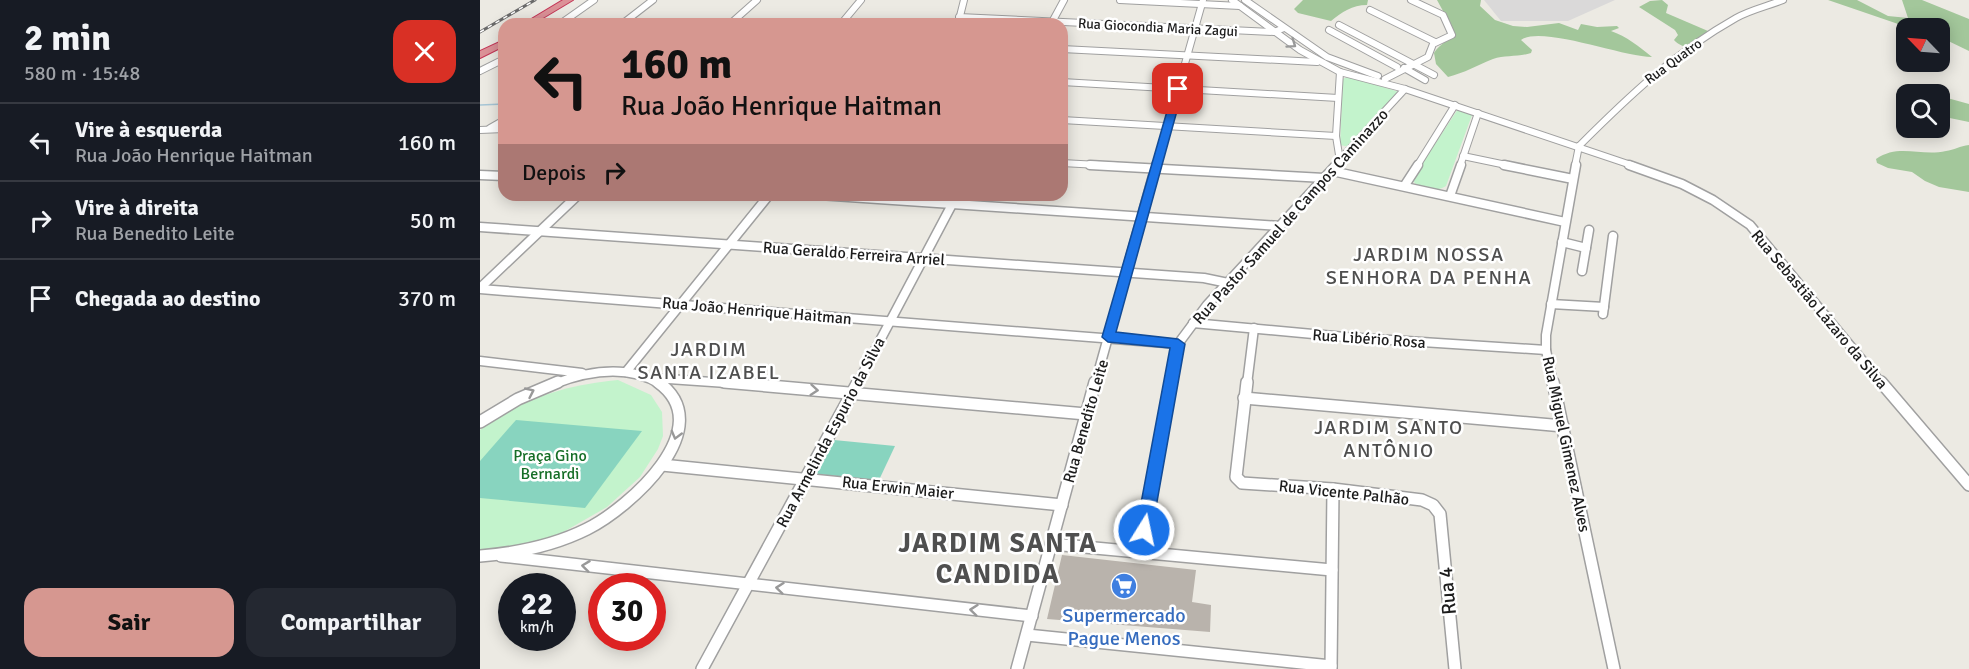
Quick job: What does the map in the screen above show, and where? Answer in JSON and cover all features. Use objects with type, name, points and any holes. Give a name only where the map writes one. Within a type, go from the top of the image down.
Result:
[{"type":"highway","points":[[538,18],[569,0]]},
{"type":"highway","points":[[548,18],[579,0]]},
{"type":"highway","points":[[480,49],[498,40]]},
{"type":"highway","points":[[480,55],[498,46]]},
{"type":"street","points":[[568,18],[594,0]]},
{"type":"street","points":[[630,18],[653,0]]},
{"type":"street","points":[[737,18],[757,0]]},
{"type":"street","points":[[846,18],[861,0]]},
{"type":"street","points":[[960,18],[964,0]]},
{"type":"street","points":[[1055,18],[1064,0]]},
{"type":"street","points":[[1120,0],[1203,2],[1241,6]]},
{"type":"street","name":"Rua Sebastião Lázaro da Silva","points":[[1232,0],[1274,32],[1319,62],[1340,72],[1402,88],[1579,146],[1682,184],[1713,200],[1750,225],[1969,485]]},
{"type":"street","name":"Rua Sebastião Lázaro da Silva","points":[[1245,0],[1327,57],[1402,88]]},
{"type":"street","points":[[1382,78],[1428,57],[1430,47],[1435,42],[1452,33],[1443,15],[1411,0]]},
{"type":"street","name":"Rua Quatro","points":[[1579,146],[1639,86],[1665,65],[1737,17],[1783,0]]},
{"type":"street","name":"Rua Benedito Leite","points":[[1017,669],[1086,414],[1203,2]]},
{"type":"street","points":[[1370,10],[1435,42]]},
{"type":"street","name":"Rua Giocondia Maria Zagui","points":[[1068,24],[1274,32],[1284,28]]},
{"type":"street","points":[[1339,25],[1434,75]]},
{"type":"street","points":[[1329,30],[1425,80]]},
{"type":"street","points":[[1068,49],[1319,62]]},
{"type":"street","points":[[480,71],[498,62]]},
{"type":"street","points":[[1340,72],[1336,136],[1340,161]]},
{"type":"street","points":[[1068,82],[1338,98]]},
{"type":"street","name":"Rua Pastor Samuel de Campos Caminazzo","points":[[1178,344],[1228,283],[1332,171],[1402,88]]},
{"type":"street","points":[[1405,186],[1455,105]]},
{"type":"street","points":[[1449,196],[1478,113]]},
{"type":"street","points":[[1068,120],[1336,136]]},
{"type":"street","points":[[490,128],[498,123]]},
{"type":"street","points":[[480,130],[498,129]]},
{"type":"street","name":"Rua Miguel Gimenez Alves","points":[[1579,146],[1551,304],[1546,350],[1614,669]]},
{"type":"street","points":[[1463,156],[1573,179]]},
{"type":"street","points":[[1068,163],[1324,178]]},
{"type":"street","points":[[1332,171],[1565,222]]},
{"type":"street","points":[[480,175],[498,176]]},
{"type":"street","points":[[480,288],[572,201]]},
{"type":"street","points":[[626,372],[764,201]]},
{"type":"street","name":"Rua Armelinda Espurio da Silva","points":[[702,669],[807,478],[890,320],[926,258],[954,201]]},
{"type":"street","points":[[966,201],[1141,217],[1280,226]]},
{"type":"street","name":"Rua Geraldo Ferreira Arriel","points":[[480,227],[1126,272],[1217,279],[1228,283]]},
{"type":"street","points":[[1582,271],[1588,230]]},
{"type":"street","points":[[1551,304],[1604,311],[1613,236]]},
{"type":"street","points":[[1562,242],[1586,248]]},
{"type":"street","name":"Rua João Henrique Haitman","points":[[480,288],[1178,344]]},
{"type":"street","name":"Rua Libério Rosa","points":[[1193,323],[1345,337],[1546,350]]},
{"type":"street","points":[[1254,328],[1244,398],[1563,426]]},
{"type":"street","points":[[1140,552],[1178,344]]},
{"type":"street","points":[[480,362],[589,373],[626,372],[651,378],[700,380],[1086,414]]},
{"type":"street","points":[[480,422],[531,391],[560,380],[589,373]]},
{"type":"street","points":[[501,556],[545,546],[581,531],[629,501],[662,465],[675,442],[680,421],[677,402],[667,388],[651,378]]},
{"type":"street","name":"Rua Vicente Palhão","points":[[1244,398],[1236,477],[1242,483],[1333,489],[1422,500],[1433,505],[1440,514]]},
{"type":"street","name":"Rua Erwin Maier","points":[[662,465],[1062,505]]},
{"type":"street","points":[[1027,635],[1331,668],[1333,489]]},
{"type":"street","name":"Rua 4","points":[[1440,514],[1455,669]]},
{"type":"street","points":[[1052,544],[1332,570]]},
{"type":"street","points":[[480,556],[501,556],[1032,616]]},
{"type":"shaded area","points":[[1484,0],[1615,0],[1568,21],[1501,21]]},
{"type":"green space","points":[[1303,0],[1368,0],[1367,5],[1348,10],[1331,21],[1298,13],[1294,9]]},
{"type":"green space","points":[[1437,0],[1481,0],[1480,6],[1495,20],[1513,26],[1527,27],[1559,23],[1578,30],[1581,24],[1597,27],[1617,26],[1619,28],[1611,31],[1627,39],[1652,57],[1564,39],[1531,36],[1521,40],[1532,50],[1531,53],[1493,59],[1448,77],[1436,64],[1434,53],[1454,31]]},
{"type":"green space","points":[[1662,0],[1668,5],[1666,13],[1708,31],[1707,36],[1697,47],[1678,44],[1674,40],[1678,35],[1675,30],[1639,7],[1650,1]]},
{"type":"green space","points":[[1828,0],[1857,0],[1888,16],[1908,18],[1896,18],[1896,23]]},
{"type":"green space","points":[[1902,0],[1922,0],[1969,19],[1969,51],[1950,42],[1950,18],[1908,18]]},
{"type":"green space","points":[[1349,76],[1399,92],[1349,147],[1340,145],[1343,79]]},
{"type":"green space","points":[[1950,99],[1969,104],[1969,122],[1950,118]]},
{"type":"green space","points":[[1458,109],[1472,115],[1446,186],[1437,190],[1422,188],[1412,179]]},
{"type":"green space","points":[[1969,145],[1969,192],[1939,187],[1912,172],[1888,168],[1877,163],[1876,159],[1893,152],[1928,153]]},
{"type":"green space","name":"Praça Gino Bernardi","points":[[618,380],[651,395],[662,412],[663,436],[658,449],[640,477],[607,507],[560,534],[534,544],[480,550],[480,430],[528,401],[580,385]]},
{"type":"green space","points":[[516,420],[642,431],[585,508],[480,498],[480,461]]},
{"type":"green space","points":[[834,440],[895,446],[879,480],[816,474]]},
{"type":"building","name":"Supermercado Pague Menos","points":[[1062,555],[1196,570],[1192,602],[1211,605],[1210,632],[1047,619]]},
{"type":"waterway","points":[[480,105],[498,104]]},
{"type":"railway","points":[[504,18],[535,0]]},
{"type":"railway","points":[[480,32],[498,22]]},
{"type":"place","name":"Supermercado Pague Menos","points":[[1124,586]]},
{"type":"district","name":"JARDIM NOSSA SENHORA DA PENHA","points":[[1429,266]]},
{"type":"district","name":"JARDIM SANTA IZABEL","points":[[709,360]]},
{"type":"district","name":"JARDIM SANTO ANTÔNIO","points":[[1389,438]]},
{"type":"district","name":"JARDIM SANTA CANDIDA","points":[[998,558]]},
{"type":"route","points":[[1144,530],[1178,344],[1108,337],[1178,89]]}]
